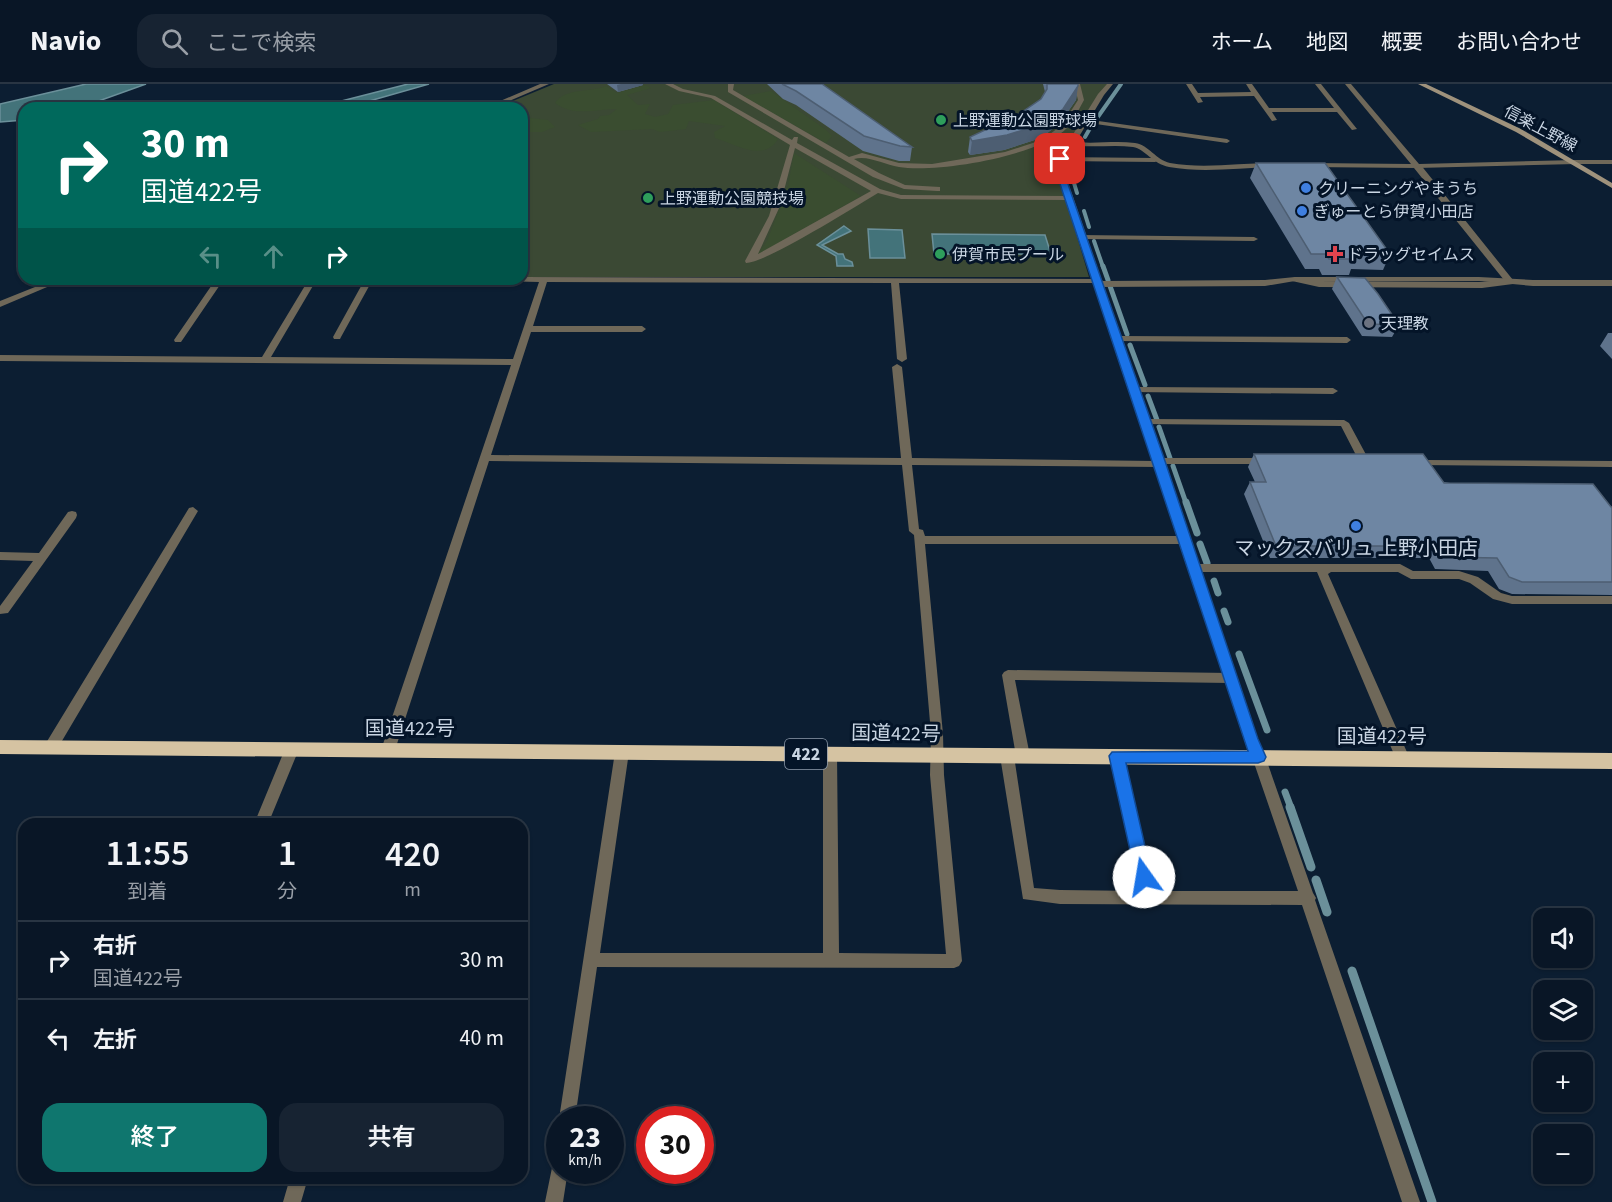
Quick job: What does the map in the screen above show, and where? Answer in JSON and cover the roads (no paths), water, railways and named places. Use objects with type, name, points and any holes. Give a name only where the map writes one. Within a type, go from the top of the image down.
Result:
[{"type":"highway","name":"国道422号","points":[[0,747],[1612,760]]},
{"type":"main road","name":"信楽上野線","points":[[1421,84],[1478,109],[1576,162],[1612,186]]},
{"type":"street","points":[[502,102],[546,84]]},
{"type":"street","points":[[668,84],[681,90],[713,97],[877,191],[901,197],[1068,194]]},
{"type":"street","points":[[701,93],[713,92],[731,84]]},
{"type":"street","points":[[731,84],[730,91],[876,175],[904,187],[1068,194]]},
{"type":"street","points":[[848,159],[862,155],[899,165],[932,166],[1006,154],[1044,141],[1065,126],[1081,100],[1077,84]]},
{"type":"street","points":[[1110,84],[1084,121],[1058,165],[1160,462],[1230,678],[1309,898],[1411,1202]]},
{"type":"street","points":[[1189,84],[1201,103]]},
{"type":"street","points":[[1249,84],[1274,120]]},
{"type":"street","points":[[1318,84],[1354,129]]},
{"type":"street","points":[[1348,84],[1510,282]]},
{"type":"street","points":[[1196,95],[1256,94]]},
{"type":"street","points":[[1268,110],[1338,110]]},
{"type":"street","points":[[1084,121],[1227,141]]},
{"type":"street","points":[[800,131],[788,157],[783,185],[763,240],[749,261],[777,248],[877,191]]},
{"type":"street","points":[[1070,143],[1135,145],[1143,147],[1155,160]]},
{"type":"street","points":[[1060,159],[1155,160],[1171,165],[1276,165]]},
{"type":"street","points":[[1300,165],[1417,166],[1612,162]]},
{"type":"street","points":[[859,182],[876,175]]},
{"type":"street","points":[[1083,237],[1254,239]]},
{"type":"street","points":[[528,279],[1265,283],[1295,279],[1319,284],[1612,283]]},
{"type":"street","points":[[388,750],[544,279]]},
{"type":"street","points":[[591,960],[954,961],[937,775],[938,756],[920,540],[919,533],[914,531],[908,462],[895,281]]},
{"type":"street","points":[[0,304],[47,285]]},
{"type":"street","points":[[178,340],[216,285]]},
{"type":"street","points":[[264,361],[310,285]]},
{"type":"street","points":[[337,337],[366,285]]},
{"type":"street","points":[[527,329],[642,329]]},
{"type":"street","points":[[1118,339],[1347,340]]},
{"type":"street","points":[[0,358],[517,362]]},
{"type":"street","points":[[1135,390],[1333,391]]},
{"type":"street","points":[[1146,422],[1344,423],[1365,462],[1353,462]]},
{"type":"street","points":[[484,458],[908,462],[1273,461]]},
{"type":"street","points":[[1422,463],[1612,464]]},
{"type":"street","points":[[51,747],[193,511]]},
{"type":"street","points":[[0,610],[4,610],[72,515]]},
{"type":"street","points":[[920,540],[1185,540]]},
{"type":"street","points":[[0,556],[42,557]]},
{"type":"street","points":[[1194,568],[1400,568],[1412,575],[1459,575],[1473,580],[1497,596],[1512,600],[1612,600]]},
{"type":"street","points":[[1329,568],[1322,573],[1403,759]]},
{"type":"street","points":[[1230,678],[1008,675],[1028,894],[1060,897],[1309,898]]},
{"type":"street","points":[[263,818],[292,749]]},
{"type":"street","points":[[569,1106],[622,752]]},
{"type":"street","points":[[831,754],[831,961]]},
{"type":"street","points":[[1117,756],[1148,897]]},
{"type":"street","points":[[292,1202],[297,1184]]},
{"type":"street","points":[[554,1202],[557,1184]]},
{"type":"waterway","points":[[1095,121],[1121,84]]},
{"type":"waterway","points":[[1085,137],[1093,123]]},
{"type":"waterway","points":[[1071,158],[1079,145]]},
{"type":"waterway","points":[[1070,172],[1073,179]]},
{"type":"waterway","points":[[1074,183],[1077,193]]},
{"type":"waterway","points":[[1084,211],[1089,227]]},
{"type":"waterway","points":[[1094,241],[1103,267]]},
{"type":"waterway","points":[[1103,266],[1108,280]]},
{"type":"waterway","points":[[1110,286],[1127,334]]},
{"type":"waterway","points":[[1130,345],[1145,385]]},
{"type":"waterway","points":[[1148,396],[1157,420]]},
{"type":"waterway","points":[[1159,427],[1170,458]]},
{"type":"waterway","points":[[1173,466],[1186,503]]},
{"type":"waterway","points":[[1186,502],[1197,533]]},
{"type":"waterway","points":[[1200,544],[1207,563]]},
{"type":"waterway","points":[[1214,581],[1218,593]]},
{"type":"waterway","points":[[1224,611],[1228,622]]},
{"type":"waterway","points":[[1239,654],[1267,730]]},
{"type":"waterway","points":[[1285,792],[1291,808]]},
{"type":"waterway","points":[[1290,807],[1311,867]]},
{"type":"waterway","points":[[1316,880],[1327,912]]},
{"type":"waterway","points":[[1352,971],[1432,1202]]},
{"type":"place","name":"上野運動公園野球場","points":[[941,120]]},
{"type":"place","name":"クリーニングやまうち","points":[[1306,188]]},
{"type":"place","name":"上野運動公園競技場","points":[[648,198]]},
{"type":"place","name":"ぎゅーとら伊賀小田店","points":[[1302,211]]},
{"type":"place","name":"伊賀市民プール","points":[[940,254]]},
{"type":"place","name":"ドラッグセイムス","points":[[1335,254]]},
{"type":"place","name":"天理教","points":[[1369,323]]},
{"type":"place","name":"マックスバリュ 上野小田店","points":[[1356,526]]}]
